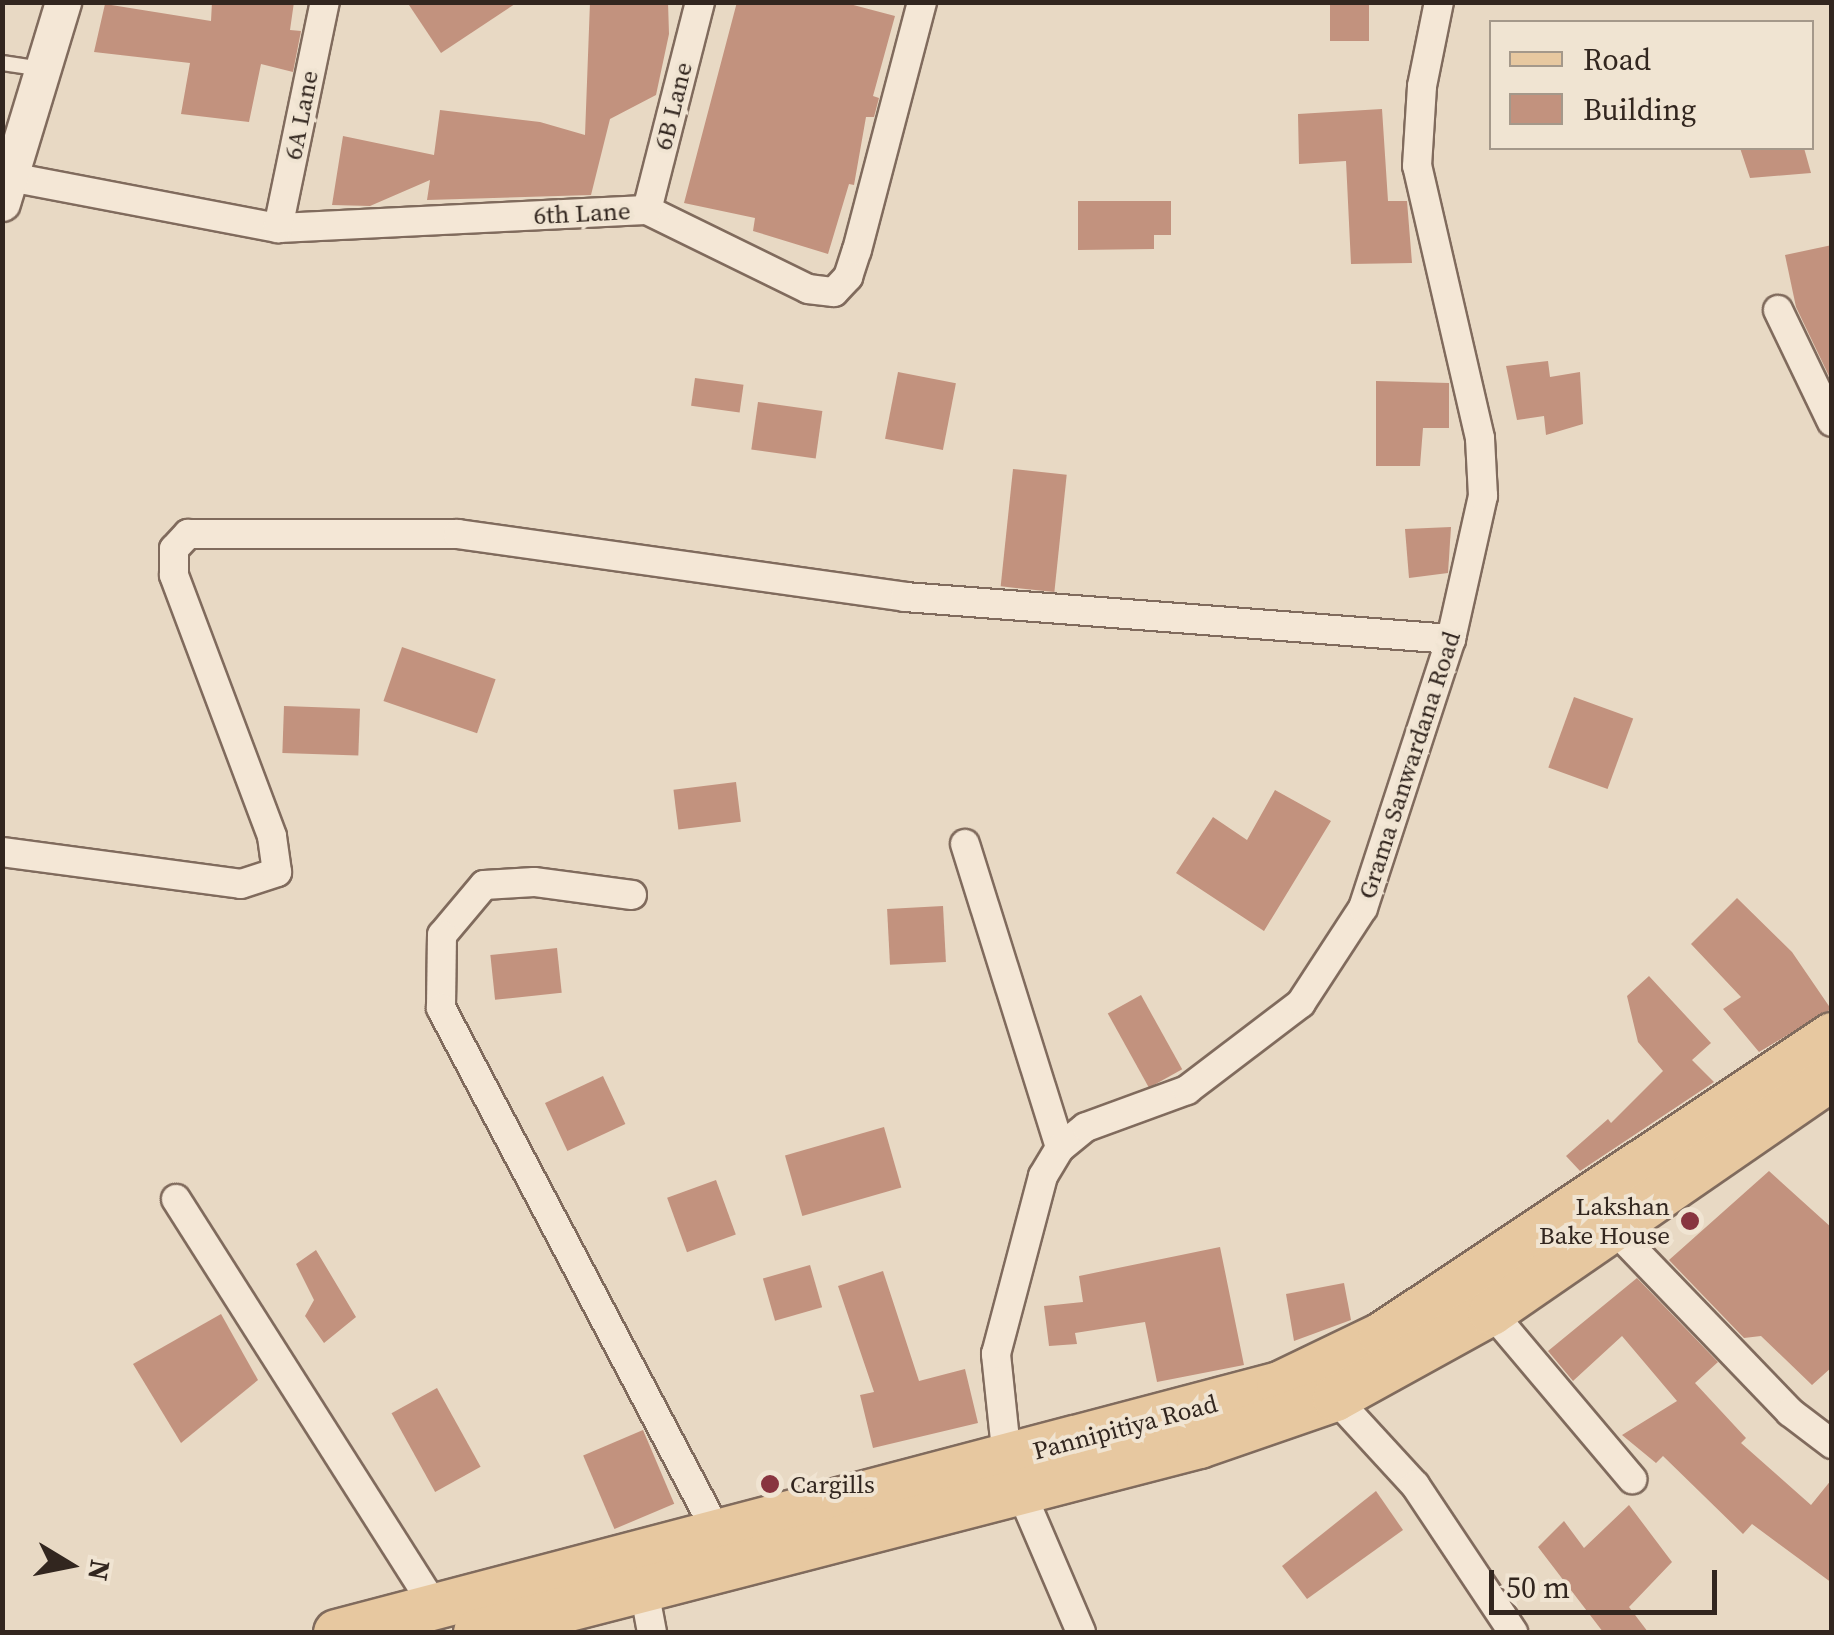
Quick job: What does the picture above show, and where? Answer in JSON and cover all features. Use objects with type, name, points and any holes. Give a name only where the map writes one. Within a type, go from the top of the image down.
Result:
[{"type":"main road","name":"Pannipitiya Road","points":[[476,1632],[1012,1473],[1279,1384],[1381,1335],[1832,1035]]},
{"type":"main road","name":"Pannipitiya Road","points":[[336,1632],[717,1532],[1012,1473],[1199,1445],[1336,1398],[1491,1312],[1832,1078]]},
{"type":"street","points":[[6,190],[63,2]]},
{"type":"street","name":"6A Lane","points":[[278,228],[325,2]]},
{"type":"street","name":"6B Lane","points":[[647,210],[700,2]]},
{"type":"street","name":"6th Lane","points":[[6,190],[278,228],[647,210],[808,289],[834,292],[848,278],[857,250],[922,2]]},
{"type":"street","name":"Grama Sanwardana Road","points":[[1060,1148],[1086,1127],[1188,1090],[1301,1002],[1363,908],[1451,640],[1483,496],[1480,438],[1417,166],[1422,86],[1439,2]]},
{"type":"street","points":[[1778,310],[1832,422]]},
{"type":"street","points":[[2,852],[241,884],[277,872],[272,836],[174,575],[174,549],[188,534],[458,534],[904,597],[1451,640]]},
{"type":"street","points":[[965,844],[1060,1148],[1044,1176],[996,1354],[1012,1473],[1082,1632]]},
{"type":"street","points":[[632,894],[534,882],[484,886],[442,934],[441,1008],[717,1532]]},
{"type":"street","points":[[176,1199],[433,1604]]},
{"type":"street","points":[[1612,1228],[1790,1412],[1832,1444]]},
{"type":"street","points":[[1491,1312],[1632,1480]]},
{"type":"street","points":[[1336,1398],[1416,1485],[1513,1632]]},
{"type":"street","points":[[643,1585],[652,1632]]},
{"type":"lane","points":[[2,62],[43,69]]},
{"type":"building","points":[[212,2],[294,2],[290,30],[301,31],[293,72],[261,64],[249,122],[181,114],[190,63],[94,52],[105,4],[211,21]]},
{"type":"building","points":[[407,2],[518,2],[441,53]]},
{"type":"building","points":[[590,2],[668,2],[669,34],[656,95],[610,119],[591,195],[427,200],[430,180],[370,206],[332,205],[343,136],[434,155],[440,110],[540,122],[585,135]]},
{"type":"building","points":[[737,2],[842,2],[895,16],[873,96],[879,98],[874,117],[866,117],[854,185],[849,184],[828,254],[753,231],[755,218],[684,203]]},
{"type":"building","points":[[1330,2],[1369,2],[1369,41],[1330,41]]},
{"type":"building","points":[[1382,109],[1388,201],[1407,201],[1412,263],[1351,264],[1346,161],[1299,164],[1298,114]]},
{"type":"building","points":[[1741,150],[1805,150],[1811,173],[1750,178]]},
{"type":"building","points":[[1078,201],[1171,201],[1171,235],[1154,235],[1154,249],[1078,250]]},
{"type":"building","points":[[1832,245],[1829,376],[1796,307],[1785,255]]},
{"type":"building","points":[[1548,361],[1550,377],[1580,372],[1583,424],[1546,435],[1544,416],[1517,420],[1506,366]]},
{"type":"building","points":[[898,372],[956,383],[943,450],[885,439]]},
{"type":"building","points":[[695,378],[744,385],[740,413],[691,406]]},
{"type":"building","points":[[1376,381],[1449,383],[1449,428],[1423,428],[1420,466],[1376,466]]},
{"type":"building","points":[[758,402],[822,411],[816,459],[751,450]]},
{"type":"building","points":[[1013,469],[1067,475],[1054,592],[1001,586]]},
{"type":"building","points":[[1451,527],[1448,573],[1409,578],[1405,529]]},
{"type":"building","points":[[402,647],[496,679],[477,733],[383,701]]},
{"type":"building","points":[[1574,697],[1633,719],[1608,789],[1548,767]]},
{"type":"building","points":[[284,706],[360,709],[358,756],[282,753]]},
{"type":"building","points":[[736,782],[741,822],[678,829],[673,790]]},
{"type":"building","points":[[1275,790],[1331,821],[1264,931],[1176,873],[1213,817],[1247,840]]},
{"type":"building","points":[[1737,898],[1792,952],[1831,1009],[1759,1052],[1723,1009],[1741,997],[1691,944]]},
{"type":"building","points":[[943,906],[946,962],[890,965],[887,909]]},
{"type":"building","points":[[557,948],[562,993],[495,1000],[490,955]]},
{"type":"building","points":[[1649,976],[1711,1043],[1692,1060],[1714,1082],[1580,1171],[1566,1156],[1608,1119],[1611,1123],[1663,1071],[1638,1042],[1627,996]]},
{"type":"building","points":[[1141,995],[1182,1069],[1149,1088],[1108,1013]]},
{"type":"building","points":[[603,1076],[625,1124],[567,1151],[545,1103]]},
{"type":"building","points":[[884,1127],[901,1188],[802,1216],[785,1155]]},
{"type":"building","points":[[1769,1171],[1832,1228],[1832,1367],[1812,1385],[1761,1336],[1744,1338],[1669,1260]]},
{"type":"building","points":[[716,1180],[736,1235],[687,1252],[667,1198]]},
{"type":"building","points":[[1220,1247],[1244,1365],[1157,1382],[1145,1322],[1075,1333],[1077,1344],[1049,1346],[1044,1306],[1083,1302],[1079,1276]]},
{"type":"building","points":[[316,1250],[356,1317],[324,1343],[305,1316],[314,1300],[296,1264]]},
{"type":"building","points":[[810,1265],[822,1307],[775,1321],[763,1279]]},
{"type":"building","points":[[883,1271],[919,1381],[965,1369],[978,1423],[873,1448],[860,1395],[874,1392],[838,1286]]},
{"type":"building","points":[[1637,1278],[1718,1362],[1695,1383],[1746,1438],[1741,1443],[1811,1505],[1832,1479],[1832,1583],[1752,1524],[1743,1534],[1663,1456],[1656,1463],[1622,1435],[1677,1401],[1622,1336],[1573,1381],[1548,1351]]},
{"type":"building","points":[[1344,1283],[1351,1320],[1294,1341],[1286,1294]]},
{"type":"building","points":[[221,1314],[258,1380],[181,1443],[133,1364]]},
{"type":"building","points":[[437,1388],[481,1467],[435,1492],[392,1413]]},
{"type":"building","points":[[643,1430],[674,1504],[614,1529],[583,1455]]},
{"type":"building","points":[[1376,1491],[1403,1530],[1307,1599],[1282,1566]]},
{"type":"building","points":[[1629,1505],[1672,1562],[1629,1607],[1648,1632],[1603,1632],[1538,1547],[1564,1521],[1584,1548]]},
{"type":"place","name":"Lakshan Bake House","points":[[1690,1221]]},
{"type":"place","name":"Cargills","points":[[770,1484]]}]
